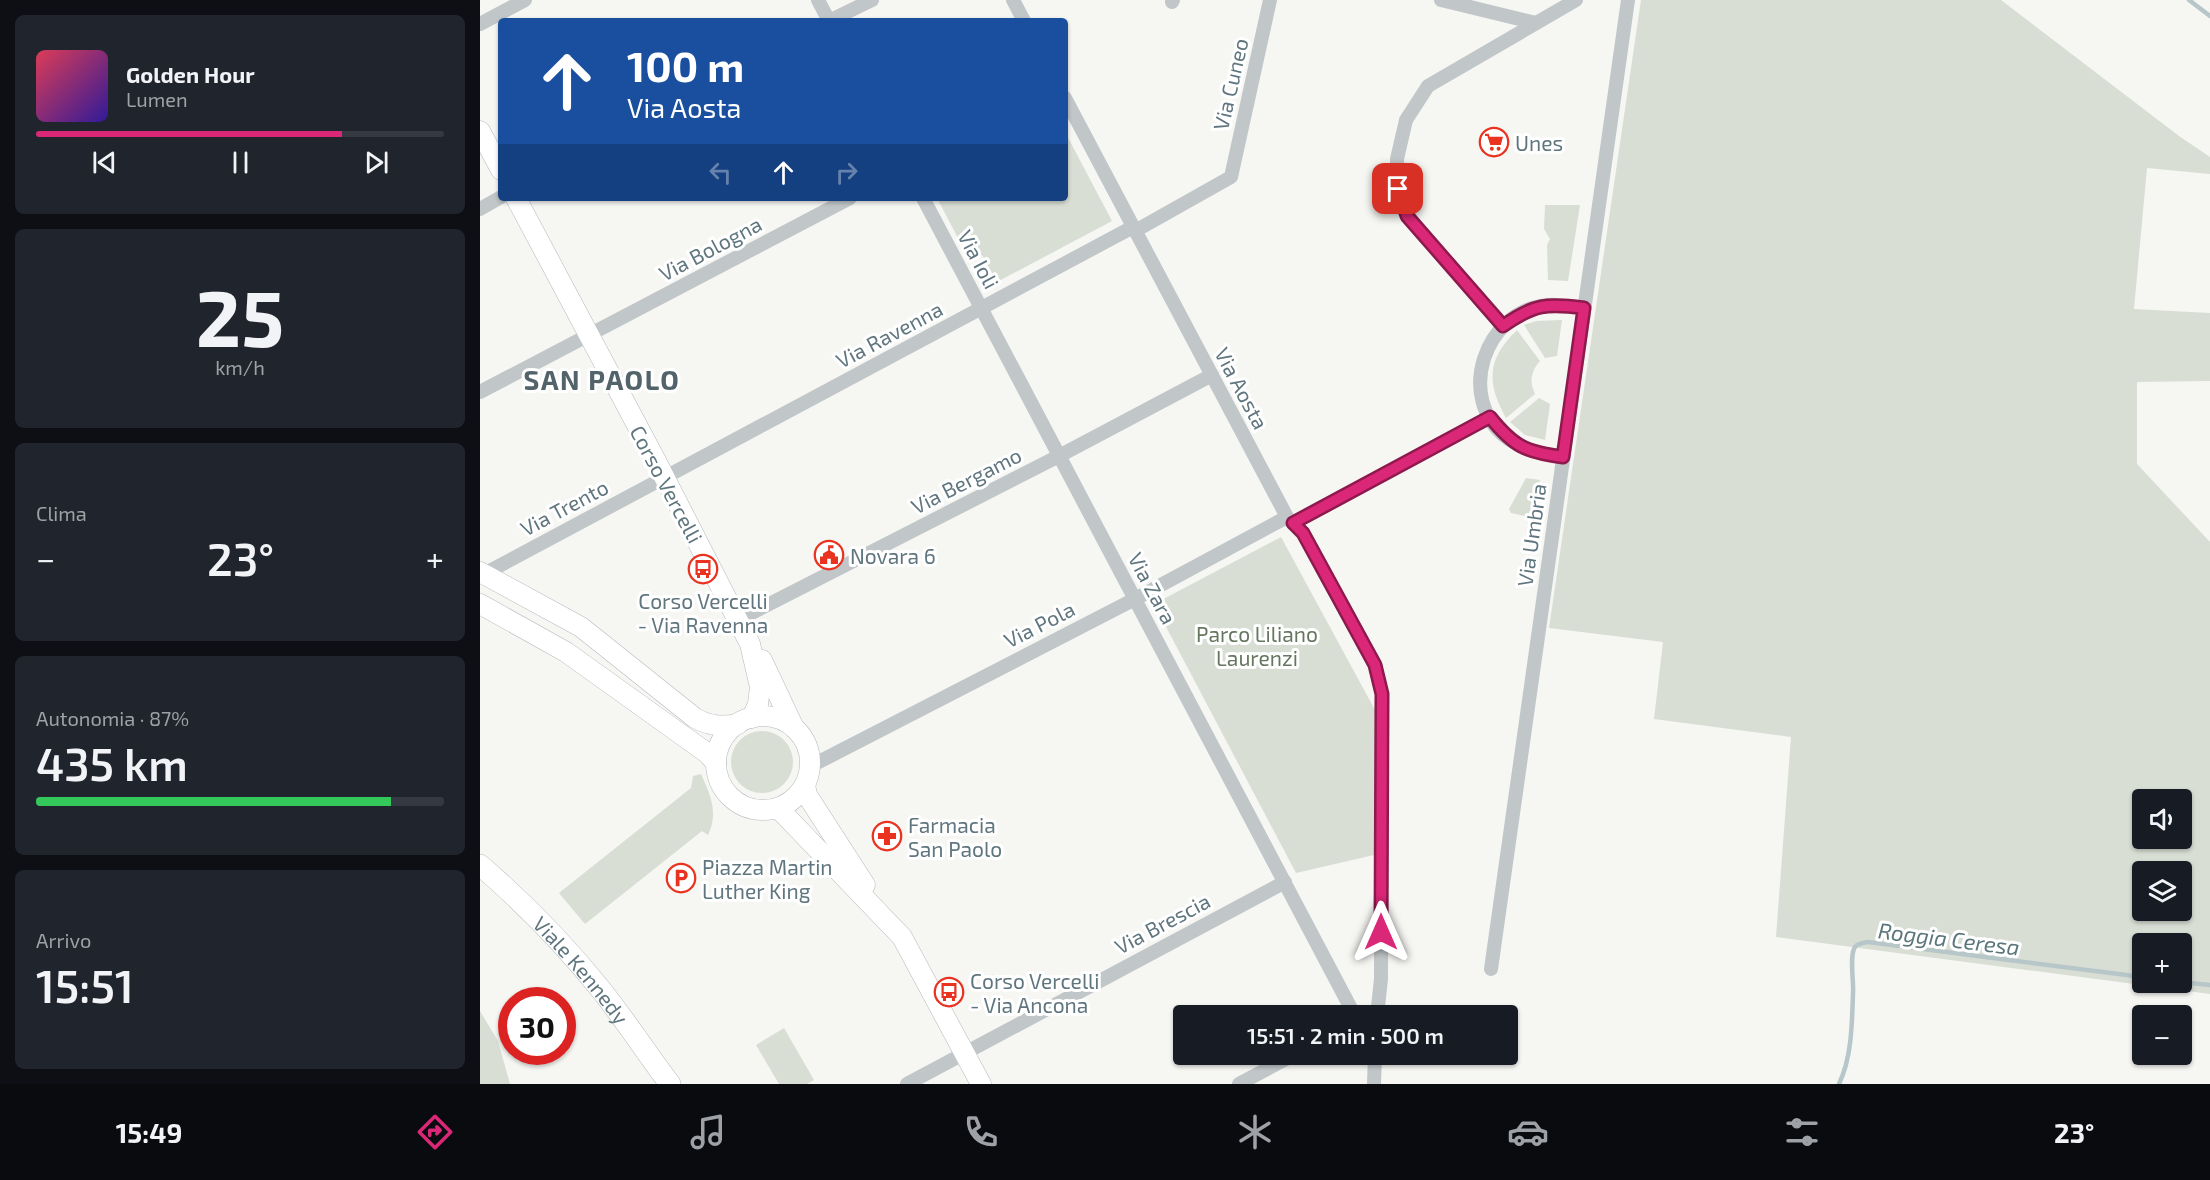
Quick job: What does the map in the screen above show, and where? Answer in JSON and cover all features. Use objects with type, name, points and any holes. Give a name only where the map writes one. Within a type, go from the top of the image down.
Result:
[{"type":"main road","points":[[480,131],[498,164]]},
{"type":"main road","name":"Corso Vercelli","points":[[518,201],[665,478],[750,644],[760,687],[758,704],[745,721]]},
{"type":"main road","points":[[482,573],[581,627],[705,724],[723,726],[767,716],[782,720],[794,728],[804,740],[809,755],[807,795],[893,927]]},
{"type":"main road","points":[[480,604],[566,652],[707,753],[716,763]]},
{"type":"main road","name":"Corso Vercelli","points":[[750,644],[758,652],[794,728]]},
{"type":"main road","points":[[745,721],[726,734],[719,747],[716,763],[718,778],[726,792],[737,802],[751,809],[778,808],[795,798],[807,776]]},
{"type":"main road","points":[[778,808],[902,937],[981,1084]]},
{"type":"main road","name":"Viale Kennedy","points":[[480,865],[517,899],[580,965],[603,992],[670,1084]]},
{"type":"street","points":[[480,24],[525,0]]},
{"type":"street","points":[[818,0],[827,18]]},
{"type":"street","points":[[835,18],[872,0]]},
{"type":"street","points":[[1013,0],[1022,18]]},
{"type":"street","name":"Via Cuneo","points":[[1231,177],[1270,0]]},
{"type":"street","points":[[1441,0],[1536,23]]},
{"type":"street","points":[[1503,326],[1407,216],[1398,189],[1396,159],[1406,120],[1428,86],[1576,0]]},
{"type":"street","name":"Via Umbria","points":[[1491,969],[1628,0]]},
{"type":"street","name":"Via Aosta","points":[[1068,104],[1290,520],[1303,533],[1375,665],[1382,694],[1381,979],[1378,1005]]},
{"type":"street","name":"Via Ravenna","points":[[665,478],[1231,177]]},
{"type":"street","points":[[480,209],[498,199]]},
{"type":"street","name":"Via Bologna","points":[[480,392],[844,201]]},
{"type":"street","name":"Via Ioli","points":[[925,201],[981,308]]},
{"type":"street","points":[[1563,457],[1527,450],[1506,437],[1490,417],[1481,394],[1481,370],[1488,346],[1503,326],[1523,312],[1547,305],[1584,308]]},
{"type":"street","name":"Via Zara","points":[[981,308],[1349,1005]]},
{"type":"street","name":"Via Bergamo","points":[[738,620],[1212,375]]},
{"type":"street","name":"Via Pola","points":[[807,776],[1135,598],[1490,417]]},
{"type":"street","name":"Via Trento","points":[[482,573],[665,478]]},
{"type":"street","name":"Via Brescia","points":[[907,1084],[1285,882]]},
{"type":"street","points":[[1239,1084],[1274,1065]]},
{"type":"street","points":[[1374,1084],[1375,1065]]},
{"type":"green space","points":[[1641,0],[2001,0],[2179,136],[2210,157],[2210,174],[2147,168],[2134,309],[2210,313],[2210,381],[2137,382],[2137,464],[2210,542],[2210,994],[2192,992],[2192,933],[2132,933],[2132,984],[1776,937],[1791,737],[1654,719],[1663,642],[1549,628]]},
{"type":"green space","points":[[1068,138],[1112,221],[997,282],[982,255],[970,261],[939,201],[1068,201]]},
{"type":"green space","points":[[1545,205],[1580,205],[1568,281],[1548,280],[1547,245],[1550,239],[1544,229]]},
{"type":"green space","points":[[1562,320],[1557,356],[1545,358],[1524,325],[1536,321]]},
{"type":"green space","points":[[1517,330],[1540,361],[1532,377],[1535,394],[1506,418],[1495,393],[1493,371],[1500,351]]},
{"type":"green space","points":[[1539,398],[1550,404],[1545,440],[1525,435],[1510,422]]},
{"type":"green space","points":[[1526,478],[1540,480],[1534,518],[1511,513],[1509,509]]},
{"type":"green space","name":"Parco Liliano Laurenzi","points":[[1281,537],[1375,710],[1374,855],[1296,873],[1154,604]]},
{"type":"green space","points":[[762,731],[784,740],[793,762],[784,784],[762,793],[740,784],[731,762],[740,740]]},
{"type":"green space","points":[[701,774],[713,811],[708,835],[702,831],[585,924],[559,893],[691,788],[693,776]]},
{"type":"green space","points":[[480,1011],[498,1041],[498,1065],[505,1065],[510,1084],[480,1084]]},
{"type":"green space","points":[[784,1028],[814,1080],[807,1084],[779,1084],[756,1045]]},
{"type":"waterway","points":[[2189,0],[2210,16]]},
{"type":"waterway","name":"Roggia Ceresa","points":[[1839,1084],[1847,1062],[1850,1039],[1852,956],[1855,947],[1859,944],[1868,942],[2132,976]]},
{"type":"waterway","name":"Roggia Ceresa","points":[[2192,983],[2210,985]]},
{"type":"place","name":"Unes","points":[[1494,142]]},
{"type":"place","name":"Novara 6","points":[[829,555]]},
{"type":"place","name":"Corso Vercelli - Via Ravenna","points":[[703,569]]},
{"type":"place","name":"Farmacia San Paolo","points":[[887,836]]},
{"type":"place","name":"Piazza Martin Luther King","points":[[681,878]]},
{"type":"place","name":"Corso Vercelli - Via Ancona","points":[[949,992]]},
{"type":"district","name":"SAN PAOLO","points":[[602,379]]},
{"type":"route","points":[[1381,932],[1382,694],[1375,665],[1303,533],[1293,523],[1490,417],[1506,437],[1527,450],[1563,457],[1584,308],[1547,305],[1523,312],[1503,326],[1407,216],[1398,189]]}]
